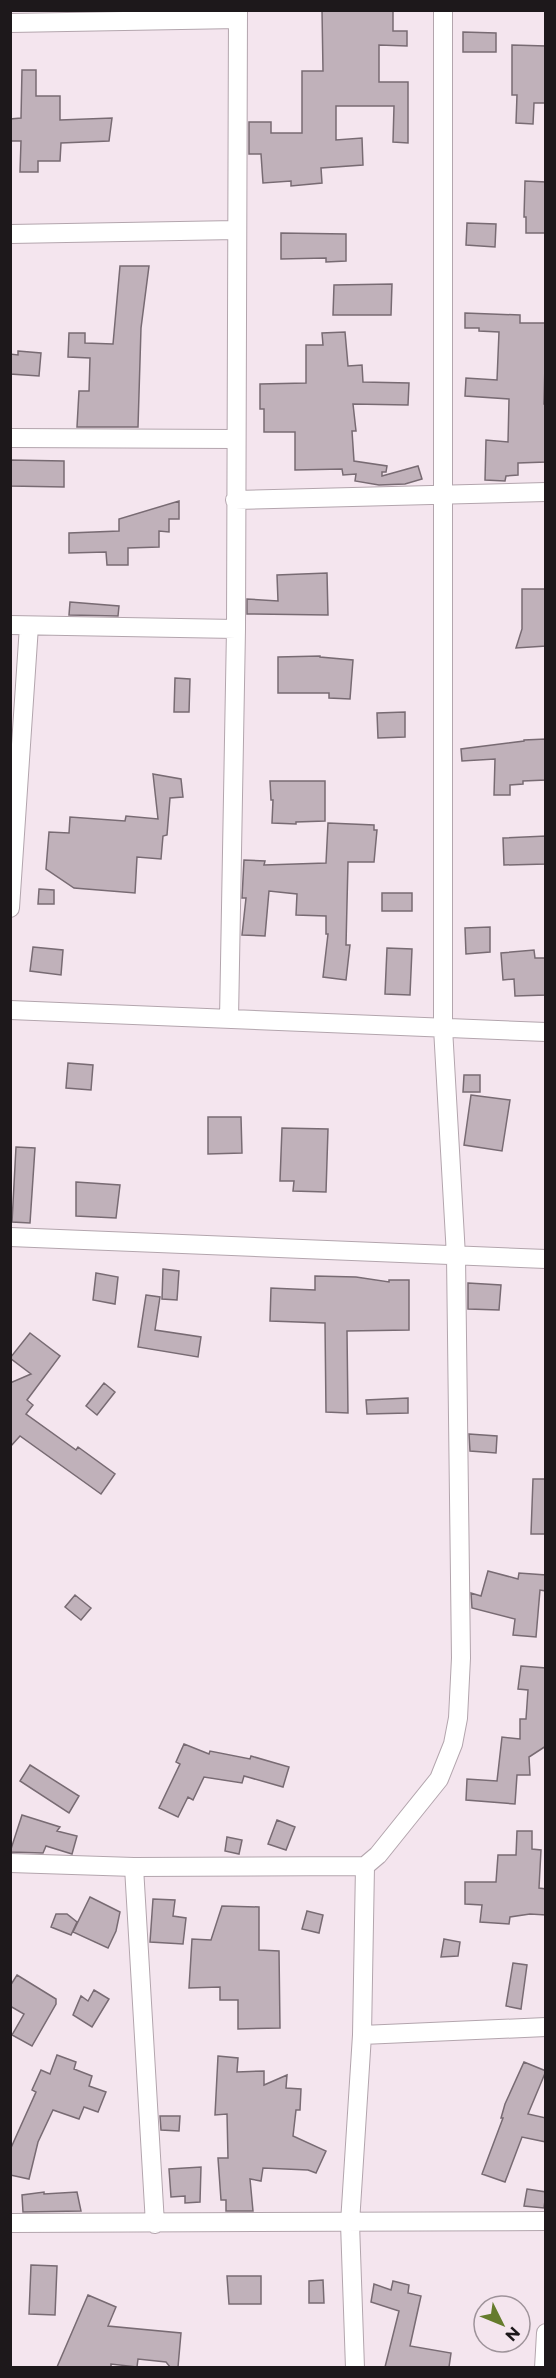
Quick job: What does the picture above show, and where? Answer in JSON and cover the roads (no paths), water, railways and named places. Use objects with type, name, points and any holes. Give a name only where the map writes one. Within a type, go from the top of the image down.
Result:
[{"type":"street","points":[[10,1863],[134,1867],[365,1866],[378,1855],[439,1779],[453,1744],[458,1718],[461,1658],[456,1256],[443,1028],[443,10]]},
{"type":"street","points":[[10,23],[238,15],[236,629],[229,1019]]},
{"type":"street","points":[[10,234],[236,230]]},
{"type":"street","points":[[10,438],[235,439]]},
{"type":"street","points":[[235,500],[546,492]]},
{"type":"street","points":[[10,626],[236,629]]},
{"type":"street","points":[[10,908],[29,626]]},
{"type":"street","points":[[10,1010],[546,1032]]},
{"type":"street","points":[[10,1237],[546,1259]]},
{"type":"street","points":[[355,2367],[350,2223],[362,2035],[365,1866]]},
{"type":"street","points":[[134,1867],[154,2224]]},
{"type":"street","points":[[362,2035],[546,2027]]},
{"type":"street","points":[[10,2223],[546,2221]]},
{"type":"street","points":[[544,2367],[546,2333]]}]
